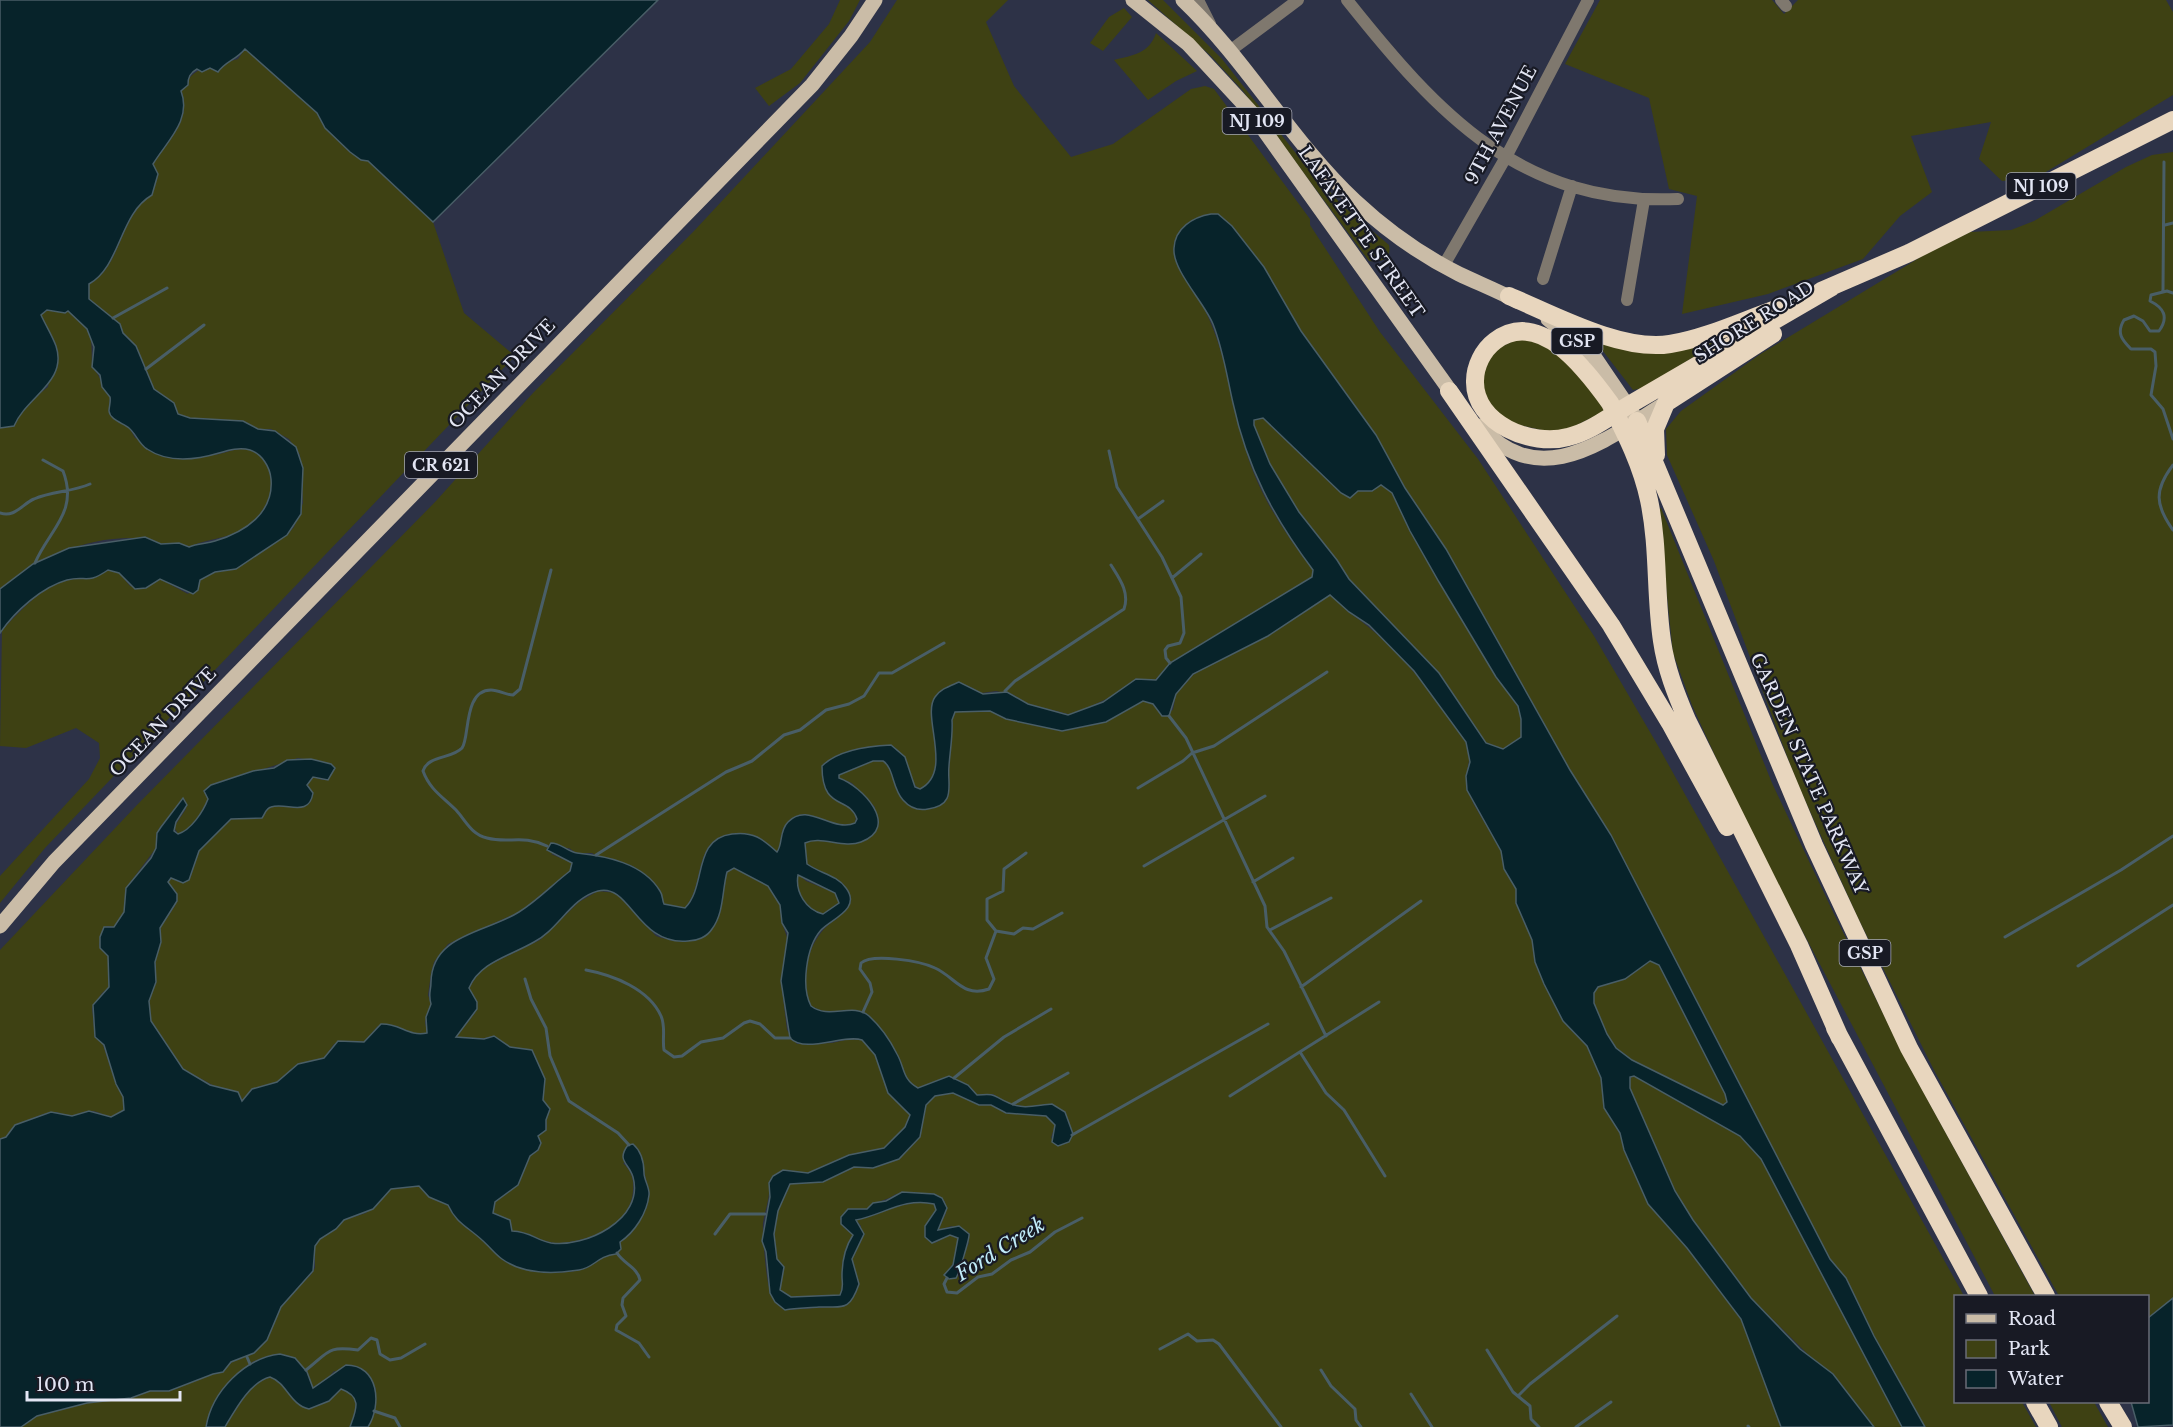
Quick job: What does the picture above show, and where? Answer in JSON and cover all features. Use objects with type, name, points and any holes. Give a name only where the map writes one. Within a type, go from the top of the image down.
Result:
[{"type":"highway","name":"SHORE ROAD","points":[[1832,287],[1909,253],[2173,120]]},
{"type":"highway","name":"SHORE ROAD","points":[[1666,403],[1788,324],[1909,253]]},
{"type":"highway","points":[[1832,287],[1626,417],[1567,438],[1541,440],[1524,437],[1501,425],[1484,406],[1475,386],[1479,362],[1486,350],[1500,338],[1522,331],[1538,333],[1551,340],[1576,362],[1626,417],[1649,499],[1662,641],[1675,692],[1799,945],[1840,1038]]},
{"type":"highway","name":"NJ 109","points":[[1509,296],[1623,342],[1659,345],[1692,339],[1832,287]]},
{"type":"highway","points":[[1449,392],[1548,531],[1631,658],[1694,765],[1978,1295]]},
{"type":"highway","points":[[1656,465],[1655,429],[1666,403]]},
{"type":"highway","name":"GARDEN STATE PARKWAY","points":[[1626,417],[1656,465],[1792,793],[1909,1048],[2045,1295]]},
{"type":"highway","points":[[2037,1403],[2049,1427]]},
{"type":"highway","points":[[2109,1403],[2123,1427]]},
{"type":"main road","name":"OCEAN DRIVE","points":[[0,926],[68,848],[812,85],[846,44],[875,0]]},
{"type":"main road","name":"LAFAYETTE STREET","points":[[1133,0],[1188,44],[1251,112],[1371,277],[1449,392]]},
{"type":"main road","name":"LAFAYETTE STREET","points":[[1184,0],[1231,50],[1342,189],[1389,230],[1444,265],[1509,296]]},
{"type":"main road","name":"GARDEN STATE PARKWAY","points":[[1509,296],[1549,319],[1580,344],[1603,368],[1626,417]]},
{"type":"main road","name":"NJ 109","points":[[1449,392],[1490,437],[1514,452],[1532,458],[1558,458],[1577,453],[1626,417]]},
{"type":"main road","name":"SHORE ROAD","points":[[1626,417],[1666,403]]},
{"type":"street","points":[[1198,0],[1212,28]]},
{"type":"street","points":[[1231,50],[1298,0]]},
{"type":"street","points":[[1347,0],[1398,64],[1431,98],[1460,125],[1506,157],[1531,171],[1606,197],[1644,200],[1678,199]]},
{"type":"street","name":"9TH AVENUE","points":[[1444,265],[1506,157],[1588,0]]},
{"type":"street","points":[[1543,279],[1572,186]]},
{"type":"street","points":[[1626,300],[1644,200]]},
{"type":"green space","points":[[840,0],[860,0],[849,21],[800,83],[769,106],[755,88],[791,69],[829,24]]},
{"type":"green space","points":[[897,0],[1008,0],[986,22],[1014,86],[1071,157],[1113,144],[1191,89],[1205,86],[1214,89],[1310,219],[1310,225],[1380,332],[1478,459],[1594,636],[1657,744],[1963,1295],[1954,1295],[1954,1403],[2023,1403],[2036,1427],[1925,1427],[1874,1336],[1846,1278],[1830,1259],[1611,835],[1570,770],[1446,549],[1405,488],[1376,435],[1301,331],[1264,267],[1186,279],[1199,298],[1217,340],[1251,467],[1283,528],[1313,570],[1312,577],[1306,582],[1170,663],[1155,680],[1136,679],[1117,694],[1072,715],[1028,704],[1012,694],[996,691],[981,693],[971,687],[931,714],[935,732],[936,763],[934,773],[923,788],[918,788],[913,783],[902,755],[891,745],[849,752],[823,764],[856,815],[855,823],[834,824],[799,815],[783,828],[780,851],[777,852],[767,843],[751,835],[732,834],[719,838],[711,844],[705,854],[696,887],[685,908],[664,904],[659,889],[633,866],[604,859],[592,853],[576,853],[569,848],[551,854],[572,863],[570,871],[521,911],[448,944],[434,962],[428,995],[431,1004],[425,1022],[427,1033],[413,1035],[397,1026],[378,1026],[364,1042],[348,1041],[334,1044],[324,1058],[294,1067],[277,1082],[253,1089],[242,1101],[183,1069],[151,1021],[149,1001],[156,982],[155,962],[161,942],[160,928],[175,906],[177,894],[168,882],[172,878],[180,882],[191,876],[199,851],[231,819],[262,818],[271,807],[296,808],[307,805],[313,793],[307,784],[313,777],[323,780],[331,764],[298,758],[216,784],[197,819],[185,831],[178,834],[174,827],[186,809],[185,799],[160,827],[157,833],[156,848],[126,888],[124,912],[114,927],[107,926],[99,945],[108,956],[109,987],[92,1008],[95,1037],[102,1042],[116,1084],[123,1097],[124,1110],[111,1117],[93,1111],[70,1116],[50,1112],[28,1120],[0,1139],[0,950],[136,806],[436,501],[533,393],[694,231],[870,42]]},
{"type":"green space","points":[[1148,0],[1163,0],[1222,59],[1305,165],[1343,206],[1389,245],[1389,254],[1385,259],[1369,261],[1243,91],[1211,56]]},
{"type":"green space","points":[[1600,0],[1772,0],[1784,14],[1798,0],[2166,0],[2173,12],[2173,95],[2036,178],[2002,181],[1979,159],[1991,122],[1911,136],[1932,192],[1900,216],[1863,259],[1768,294],[1682,314],[1697,196],[1669,189],[1649,98],[1565,64]]},
{"type":"green space","points":[[1124,8],[1132,17],[1103,51],[1090,43],[1109,17]]},
{"type":"green space","points":[[1156,33],[1197,71],[1176,81],[1148,100],[1114,60],[1134,55],[1145,49]]},
{"type":"green space","points":[[245,49],[317,113],[325,128],[350,152],[361,160],[368,161],[433,222],[464,313],[515,356],[45,848],[0,903],[0,876],[89,779],[100,758],[99,743],[76,728],[26,748],[0,746],[2,630],[40,593],[58,583],[92,578],[108,570],[119,573],[130,586],[146,588],[160,579],[188,594],[200,580],[215,572],[236,569],[287,535],[294,527],[303,503],[300,455],[289,439],[271,429],[258,429],[243,421],[190,418],[178,414],[167,398],[154,389],[136,346],[123,333],[120,324],[89,299],[89,284],[108,266],[133,215],[152,195],[156,183],[153,164],[177,130],[184,111],[181,90],[192,75],[198,71],[238,59]]},
{"type":"green space","points":[[2173,152],[2173,1298],[2149,1317],[2149,1295],[2058,1295],[1934,1070],[1857,916],[1796,780],[1714,561],[1667,455],[1666,429],[1681,411],[1759,355],[1924,255],[1970,232],[2011,230],[2034,221],[2126,167],[2152,155]]},
{"type":"green space","points":[[47,310],[65,313],[68,311],[87,330],[91,341],[92,367],[110,397],[109,412],[130,429],[135,438],[202,454],[216,455],[247,449],[263,457],[272,476],[272,487],[269,499],[256,519],[234,534],[189,547],[162,544],[151,539],[129,538],[89,543],[33,566],[0,589],[0,428],[14,426],[24,406],[48,387],[56,344],[41,315]]},
{"type":"green space","points":[[1733,333],[1643,388],[1633,390],[1596,342],[1637,352],[1679,350]]},
{"type":"green space","points":[[1522,337],[1560,356],[1589,387],[1605,411],[1559,434],[1506,422],[1485,397],[1482,370],[1492,351]]},
{"type":"green space","points":[[1263,418],[1341,493],[1354,495],[1358,491],[1372,491],[1381,485],[1392,493],[1410,531],[1496,677],[1518,706],[1521,737],[1504,749],[1486,743],[1439,673],[1349,579],[1299,512],[1270,464],[1254,425],[1254,420]]},
{"type":"green space","points":[[1661,508],[1772,783],[1834,914],[1907,1062],[2034,1295],[1994,1295],[1747,826],[1692,705],[1673,653],[1658,510]]},
{"type":"green space","points":[[1330,595],[1400,656],[1428,689],[1466,742],[1470,755],[1467,772],[1473,803],[1501,851],[1516,889],[1516,903],[1532,940],[1535,962],[1544,984],[1570,1029],[1587,1046],[1601,1078],[1604,1108],[1620,1133],[1624,1150],[1648,1204],[1687,1248],[1741,1319],[1781,1427],[368,1427],[373,1416],[376,1388],[334,1371],[326,1380],[313,1388],[303,1367],[296,1361],[271,1355],[252,1362],[207,1421],[206,1427],[21,1427],[37,1416],[94,1401],[131,1398],[150,1391],[169,1391],[223,1372],[232,1362],[254,1353],[267,1340],[281,1307],[315,1268],[315,1246],[319,1239],[336,1229],[344,1220],[366,1213],[391,1189],[419,1186],[435,1200],[448,1205],[461,1223],[500,1258],[511,1265],[530,1271],[571,1272],[585,1268],[603,1256],[613,1255],[621,1246],[620,1242],[630,1235],[647,1207],[649,1191],[641,1160],[623,1163],[633,1179],[631,1203],[617,1222],[596,1235],[572,1242],[549,1242],[512,1231],[511,1223],[493,1213],[495,1202],[518,1185],[530,1156],[539,1150],[540,1140],[537,1136],[547,1127],[548,1109],[543,1100],[545,1079],[532,1050],[510,1047],[494,1036],[480,1039],[456,1037],[475,1013],[477,1002],[469,988],[481,969],[540,940],[579,902],[598,891],[616,893],[656,936],[684,940],[706,934],[717,916],[727,872],[734,868],[768,886],[780,905],[782,923],[788,940],[781,981],[787,1030],[797,1044],[862,1040],[875,1055],[888,1093],[910,1115],[905,1127],[884,1148],[863,1152],[808,1173],[783,1170],[769,1186],[763,1228],[767,1274],[772,1293],[785,1310],[845,1306],[858,1287],[852,1260],[854,1250],[861,1242],[861,1226],[856,1220],[913,1203],[934,1204],[936,1210],[929,1220],[935,1243],[950,1235],[957,1236],[956,1253],[949,1269],[959,1273],[962,1255],[969,1243],[952,1226],[938,1230],[946,1213],[945,1201],[896,1194],[867,1209],[856,1209],[843,1227],[853,1235],[844,1254],[840,1295],[791,1297],[780,1290],[784,1267],[777,1259],[774,1234],[778,1211],[790,1184],[823,1182],[854,1167],[873,1168],[899,1159],[920,1137],[926,1105],[935,1096],[953,1093],[978,1105],[991,1105],[1006,1113],[1046,1116],[1055,1125],[1051,1138],[1069,1142],[1047,1104],[1032,1108],[1007,1103],[993,1094],[977,1095],[971,1088],[928,1085],[918,1088],[906,1079],[899,1058],[858,1011],[826,1013],[811,1006],[805,983],[809,957],[820,935],[837,919],[842,883],[807,864],[805,842],[820,840],[851,843],[867,839],[875,807],[852,783],[839,778],[839,775],[873,761],[883,761],[889,768],[899,795],[906,803],[911,807],[924,810],[937,807],[947,799],[949,793],[952,720],[955,712],[991,711],[1006,719],[1062,731],[1106,722],[1143,701],[1153,704],[1160,714],[1173,710],[1176,694],[1194,674],[1260,640]]},
{"type":"green space","points":[[798,874],[806,881],[835,893],[839,903],[823,914],[811,908],[800,893]]},
{"type":"green space","points":[[1650,961],[1659,965],[1725,1094],[1727,1102],[1723,1105],[1632,1060],[1616,1048],[1607,1034],[1594,1003],[1594,993],[1598,987],[1625,979]]},
{"type":"green space","points":[[1634,1075],[1741,1136],[1761,1159],[1902,1427],[1874,1427],[1850,1396],[1751,1298],[1693,1220],[1675,1191],[1630,1088],[1628,1081]]},
{"type":"green space","points":[[270,1377],[281,1384],[297,1403],[309,1409],[329,1401],[341,1389],[348,1392],[353,1396],[356,1405],[350,1427],[225,1427],[250,1391]]},
{"type":"green space","points":[[2050,1403],[2095,1403],[2108,1427],[2062,1427]]},
{"type":"water","points":[[0,0],[658,0],[433,222],[368,161],[361,160],[350,152],[325,128],[317,113],[245,49],[218,72],[210,68],[202,72],[197,69],[193,72],[189,77],[188,85],[181,91],[184,102],[181,121],[153,164],[158,174],[152,195],[133,214],[108,265],[100,276],[89,284],[89,299],[120,324],[123,333],[136,346],[154,389],[174,403],[178,414],[190,418],[243,421],[258,429],[275,431],[296,447],[303,468],[301,514],[287,535],[236,569],[215,572],[200,580],[198,590],[193,594],[160,579],[146,588],[135,589],[119,573],[108,570],[95,577],[67,580],[48,588],[21,608],[0,633],[0,589],[33,564],[69,548],[145,537],[161,544],[179,543],[189,547],[226,537],[247,526],[263,511],[271,491],[271,479],[265,461],[250,450],[234,449],[182,459],[164,457],[144,447],[129,428],[110,414],[110,397],[102,387],[100,375],[92,367],[94,347],[87,329],[68,311],[65,313],[47,310],[41,315],[56,346],[58,359],[56,370],[44,389],[27,406],[14,426],[0,428]]},
{"type":"water","points":[[1218,214],[1232,226],[1264,267],[1301,331],[1376,435],[1405,488],[1446,549],[1570,770],[1611,835],[1830,1259],[1846,1278],[1874,1336],[1925,1427],[1902,1427],[1761,1159],[1740,1136],[1634,1076],[1630,1077],[1630,1088],[1675,1191],[1693,1220],[1751,1298],[1800,1349],[1833,1374],[1874,1427],[1781,1427],[1741,1319],[1687,1248],[1648,1204],[1624,1150],[1620,1133],[1604,1108],[1601,1078],[1587,1046],[1563,1021],[1544,984],[1535,962],[1532,940],[1516,903],[1516,889],[1504,869],[1501,851],[1467,790],[1466,776],[1470,762],[1466,742],[1414,671],[1369,625],[1349,612],[1330,595],[1268,636],[1193,674],[1176,694],[1169,716],[1162,716],[1153,704],[1143,701],[1106,722],[1062,731],[1006,719],[990,711],[955,712],[952,720],[949,793],[947,799],[937,807],[924,810],[911,807],[906,803],[899,795],[889,768],[883,761],[873,761],[839,775],[839,778],[858,789],[874,807],[878,817],[878,827],[872,835],[854,844],[818,840],[805,843],[807,864],[833,877],[846,888],[850,895],[848,908],[821,930],[812,946],[806,978],[811,1006],[825,1012],[856,1011],[869,1016],[891,1044],[900,1059],[906,1077],[918,1088],[949,1076],[968,1085],[977,1095],[992,1095],[1020,1106],[1052,1104],[1065,1112],[1073,1134],[1069,1142],[1058,1146],[1052,1142],[1055,1125],[1046,1116],[1006,1113],[991,1105],[979,1105],[953,1093],[935,1096],[926,1105],[920,1137],[899,1159],[873,1168],[854,1167],[823,1182],[790,1184],[778,1211],[774,1234],[777,1259],[784,1267],[780,1290],[791,1297],[840,1295],[844,1254],[853,1235],[841,1224],[841,1217],[848,1209],[867,1209],[873,1203],[886,1201],[902,1192],[934,1194],[942,1198],[947,1208],[938,1230],[959,1226],[969,1234],[956,1278],[949,1279],[944,1275],[953,1265],[958,1238],[950,1235],[932,1243],[925,1237],[925,1226],[936,1210],[934,1204],[923,1202],[903,1205],[856,1220],[864,1234],[852,1259],[859,1284],[848,1304],[839,1307],[785,1310],[775,1302],[770,1293],[766,1252],[762,1241],[770,1197],[769,1183],[773,1176],[783,1170],[808,1173],[849,1155],[884,1148],[905,1127],[910,1115],[888,1093],[875,1055],[862,1040],[845,1039],[805,1044],[790,1038],[781,981],[788,933],[782,923],[780,905],[768,886],[734,868],[727,872],[721,909],[716,923],[702,938],[691,941],[671,940],[657,934],[618,896],[609,891],[598,891],[580,900],[543,937],[497,960],[480,972],[469,988],[477,1002],[477,1009],[456,1037],[484,1039],[494,1036],[510,1047],[532,1050],[545,1079],[543,1100],[550,1109],[546,1120],[546,1130],[538,1136],[541,1143],[538,1150],[530,1156],[518,1185],[495,1202],[493,1213],[510,1220],[512,1231],[551,1243],[579,1241],[595,1236],[621,1218],[630,1206],[634,1192],[633,1177],[624,1162],[623,1155],[628,1145],[633,1144],[642,1157],[649,1195],[646,1209],[639,1222],[620,1242],[621,1249],[616,1254],[604,1257],[579,1270],[529,1271],[499,1257],[459,1221],[448,1205],[429,1197],[419,1186],[391,1189],[373,1209],[344,1220],[336,1229],[320,1239],[315,1246],[313,1271],[281,1307],[267,1340],[254,1353],[231,1362],[223,1372],[169,1391],[150,1391],[131,1398],[87,1403],[37,1416],[21,1427],[0,1427],[0,1139],[6,1137],[15,1125],[51,1112],[72,1116],[89,1111],[111,1117],[124,1110],[123,1097],[116,1084],[104,1045],[95,1037],[93,1005],[109,987],[108,956],[100,948],[100,937],[104,927],[114,927],[124,912],[126,888],[151,858],[156,848],[157,833],[183,798],[187,805],[176,822],[174,831],[178,834],[192,825],[200,815],[208,799],[204,791],[211,785],[253,771],[274,768],[287,760],[311,759],[331,764],[335,768],[328,780],[313,777],[307,785],[313,793],[307,805],[271,807],[262,818],[231,819],[199,851],[189,880],[183,883],[171,878],[168,882],[177,894],[177,901],[160,928],[161,942],[155,962],[156,982],[149,1001],[151,1021],[183,1069],[210,1085],[238,1092],[242,1101],[252,1089],[277,1082],[298,1064],[324,1058],[338,1041],[364,1042],[381,1024],[388,1024],[414,1033],[427,1033],[426,1017],[431,1004],[431,982],[434,966],[441,954],[463,937],[519,912],[570,871],[572,863],[547,850],[551,843],[574,852],[612,859],[634,867],[653,881],[661,893],[664,904],[685,908],[692,899],[705,854],[719,838],[739,833],[752,835],[777,852],[785,826],[796,816],[812,816],[846,825],[855,823],[857,819],[853,812],[831,797],[823,780],[822,766],[836,756],[863,748],[891,745],[905,757],[915,787],[920,789],[930,781],[935,770],[936,757],[932,706],[937,694],[946,688],[959,682],[983,694],[1007,692],[1028,704],[1068,715],[1103,702],[1136,679],[1156,680],[1170,663],[1312,577],[1313,570],[1274,511],[1254,471],[1239,427],[1213,324],[1183,276],[1175,257],[1175,241],[1181,229],[1204,216]],"holes":[[[1263,418],[1341,493],[1350,498],[1358,491],[1372,491],[1381,485],[1392,493],[1410,531],[1439,582],[1496,677],[1518,706],[1521,737],[1503,749],[1486,743],[1439,673],[1349,579],[1299,512],[1270,464],[1254,425],[1254,420]],[[798,875],[835,893],[839,903],[823,914],[817,912],[803,899],[798,888]],[[1650,961],[1659,965],[1727,1102],[1723,1105],[1632,1060],[1616,1048],[1607,1034],[1594,1003],[1594,993],[1598,987],[1625,979]]]},
{"type":"water","points":[[2173,1298],[2173,1425],[2138,1427],[2131,1403],[2149,1403],[2149,1317]]},
{"type":"water","points":[[280,1354],[295,1358],[307,1372],[313,1388],[346,1365],[357,1367],[365,1372],[375,1388],[376,1398],[368,1427],[350,1427],[356,1405],[353,1396],[348,1392],[341,1389],[329,1401],[309,1409],[297,1403],[281,1384],[270,1377],[250,1391],[238,1405],[225,1427],[206,1427],[215,1401],[232,1379],[255,1362]]},
{"type":"waterway","points":[[2163,291],[2164,162]]},
{"type":"waterway","points":[[2165,225],[2173,223]]},
{"type":"waterway","points":[[113,318],[167,288]]},
{"type":"waterway","points":[[2173,293],[2167,291],[2151,295],[2150,301],[2164,313],[2164,321],[2159,331],[2150,331],[2143,321],[2134,316],[2124,320],[2120,329],[2123,339],[2131,349],[2151,349],[2155,352],[2156,366],[2151,395],[2163,409],[2173,439]]},
{"type":"waterway","points":[[146,369],[204,325]]},
{"type":"waterway","points":[[1109,451],[1117,487],[1162,557],[1181,597],[1184,633],[1180,643],[1168,646],[1165,650],[1166,658],[1170,663]]},
{"type":"waterway","points":[[35,563],[60,520],[67,498],[67,485],[63,471],[43,460]]},
{"type":"waterway","points":[[2173,465],[2162,482],[2159,498],[2163,513],[2173,530]]},
{"type":"waterway","points":[[0,513],[10,514],[41,496],[90,484]]},
{"type":"waterway","points":[[1138,519],[1163,501]]},
{"type":"waterway","points":[[1172,578],[1201,554]]},
{"type":"waterway","points":[[1005,691],[1015,681],[1124,609],[1125,591],[1111,565]]},
{"type":"waterway","points":[[547,846],[538,842],[495,840],[481,836],[469,827],[456,810],[433,788],[423,771],[430,762],[462,748],[472,706],[482,692],[494,690],[513,695],[520,689],[551,570]]},
{"type":"waterway","points":[[596,855],[726,772],[752,761],[784,735],[800,730],[826,710],[849,704],[864,696],[879,673],[892,673],[944,643]]},
{"type":"waterway","points":[[1138,788],[1183,761],[1192,753],[1214,746],[1327,672]]},
{"type":"waterway","points":[[1169,716],[1186,738],[1265,906],[1267,927],[1284,951],[1326,1036]]},
{"type":"waterway","points":[[1144,866],[1265,796]]},
{"type":"waterway","points":[[2005,937],[2121,870],[2173,836]]},
{"type":"waterway","points":[[1026,853],[1004,869],[1003,891],[987,899],[987,920],[996,931],[1014,934],[1023,928],[1033,929],[1062,913]]},
{"type":"waterway","points":[[1253,882],[1293,858]]},
{"type":"waterway","points":[[1270,930],[1331,898]]},
{"type":"waterway","points":[[1301,987],[1421,901]]},
{"type":"waterway","points":[[2078,966],[2173,905]]},
{"type":"waterway","points":[[863,1012],[872,992],[870,983],[860,969],[861,963],[867,960],[886,958],[919,963],[935,968],[966,989],[972,991],[989,989],[994,979],[986,958],[996,931]]},
{"type":"waterway","points":[[586,970],[618,980],[648,998],[661,1016],[664,1029],[664,1050],[674,1057],[682,1056],[701,1042],[723,1038],[750,1021],[760,1024],[775,1038],[790,1038]]},
{"type":"waterway","points":[[525,979],[531,999],[546,1028],[550,1056],[569,1101],[618,1133],[629,1145]]},
{"type":"waterway","points":[[1230,1096],[1379,1002]]},
{"type":"waterway","points":[[954,1078],[1004,1037],[1051,1009]]},
{"type":"waterway","points":[[1072,1135],[1268,1024]]},
{"type":"waterway","points":[[1300,1052],[1326,1093],[1344,1110],[1385,1176]]},
{"type":"waterway","points":[[1013,1104],[1068,1073]]},
{"type":"waterway","points":[[715,1234],[730,1214],[765,1214]]},
{"type":"waterway","name":"Ford Creek","points":[[947,1278],[944,1284],[947,1292],[957,1293],[978,1277],[992,1274],[1011,1260],[1030,1252],[1055,1232],[1082,1218]]},
{"type":"waterway","points":[[617,1253],[637,1272],[640,1280],[623,1298],[622,1305],[626,1316],[617,1325],[616,1330],[639,1343],[649,1357]]},
{"type":"waterway","points":[[1519,1395],[1617,1316]]},
{"type":"waterway","points":[[1160,1349],[1188,1334],[1197,1341],[1213,1340],[1219,1344],[1281,1427]]},
{"type":"waterway","points":[[306,1370],[329,1351],[358,1350],[371,1338],[377,1340],[380,1354],[390,1360],[401,1358],[425,1344]]},
{"type":"waterway","points":[[1487,1350],[1513,1392],[1530,1406],[1531,1419],[1539,1427]]},
{"type":"waterway","points":[[247,1357],[250,1364]]},
{"type":"waterway","points":[[1321,1370],[1331,1386],[1355,1409],[1356,1420],[1361,1427]]},
{"type":"waterway","points":[[1411,1394],[1432,1427]]},
{"type":"waterway","points":[[1576,1427],[1611,1402]]},
{"type":"waterway","points":[[374,1411],[395,1418],[400,1427]]}]
